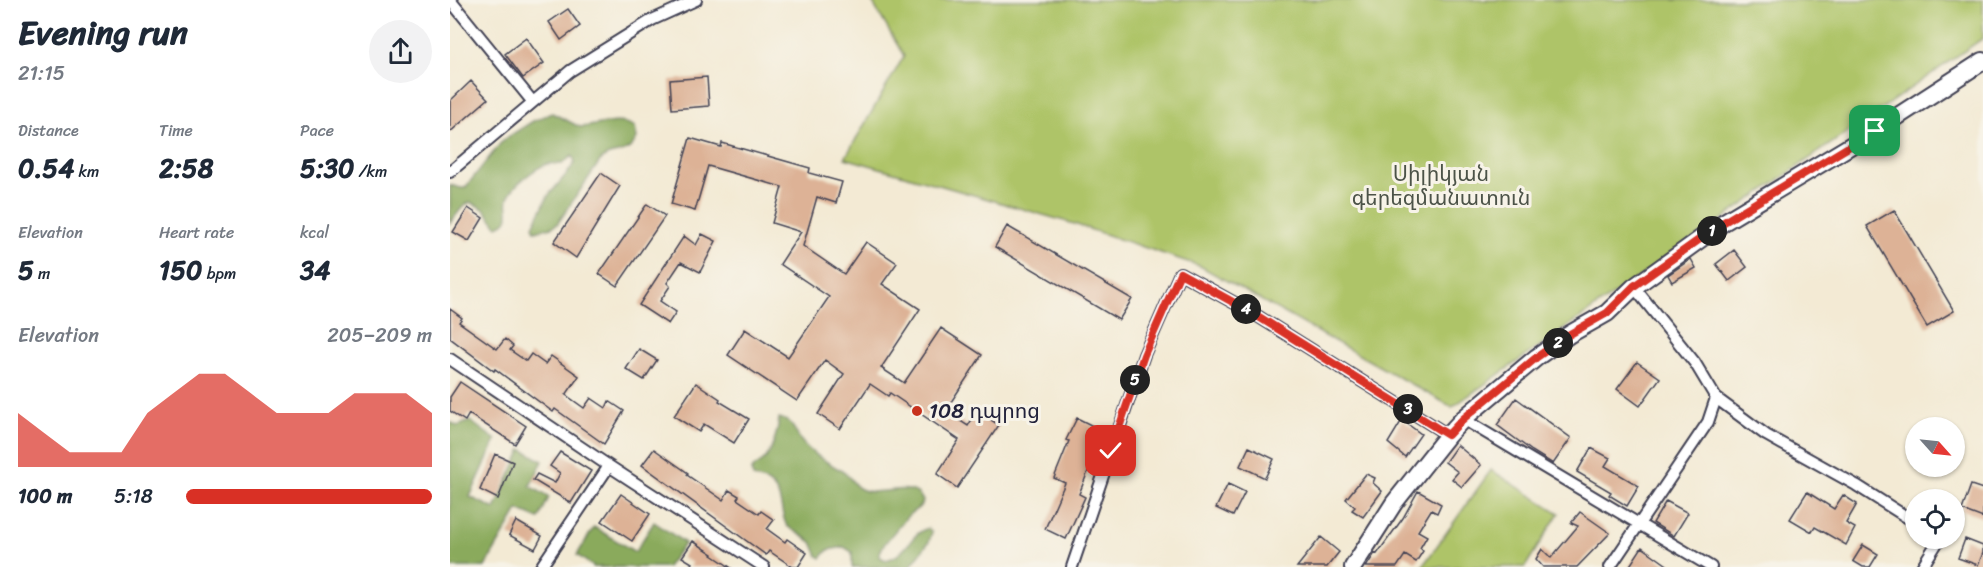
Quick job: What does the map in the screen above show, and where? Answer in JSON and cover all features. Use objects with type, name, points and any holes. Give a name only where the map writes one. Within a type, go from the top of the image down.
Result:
[{"type":"main road","points":[[1353,567],[1394,503],[1448,435],[1463,419],[1537,357],[1570,334],[1607,313],[1634,286],[1724,222],[1875,131],[1983,61]]},
{"type":"street","points":[[450,0],[532,101]]},
{"type":"street","points":[[450,172],[570,71],[652,20],[683,3],[696,0]]},
{"type":"street","points":[[1071,567],[1144,355],[1180,273],[1251,312],[1448,435]]},
{"type":"street","points":[[1634,286],[1695,363],[1716,398],[1766,435],[1856,485],[1905,516]]},
{"type":"street","points":[[450,359],[764,567]]},
{"type":"street","points":[[1610,567],[1708,422],[1716,398]]},
{"type":"street","points":[[1463,419],[1711,567]]},
{"type":"street","points":[[540,567],[609,466]]},
{"type":"street","points":[[1922,567],[1933,549]]},
{"type":"green space","name":"Սիլիկյան գերեզմանատուն","points":[[871,0],[1983,0],[1983,38],[1452,407],[1200,266],[1071,223],[845,158],[904,56]]},
{"type":"green space","points":[[552,113],[580,127],[615,122],[629,124],[635,127],[637,138],[633,145],[624,152],[609,155],[600,161],[558,223],[552,227],[535,231],[533,226],[548,196],[570,170],[575,161],[572,156],[562,164],[542,166],[519,183],[508,198],[508,218],[503,224],[497,226],[484,209],[470,202],[450,223],[450,185],[465,188],[503,140],[533,121]]},
{"type":"green space","points":[[779,418],[791,425],[808,448],[846,474],[859,488],[876,492],[904,490],[918,494],[923,501],[921,506],[904,520],[880,552],[880,557],[886,560],[894,557],[917,535],[928,528],[932,532],[929,542],[910,567],[852,567],[852,552],[844,547],[828,550],[821,558],[812,542],[787,526],[776,491],[767,482],[753,477],[751,471],[769,453]]},
{"type":"green space","points":[[470,421],[496,440],[470,497],[495,509],[522,449],[543,461],[530,486],[549,497],[539,519],[518,510],[485,567],[450,567],[450,422],[458,426]]},
{"type":"green space","points":[[1491,470],[1559,513],[1525,567],[1422,567]]},
{"type":"green space","points":[[654,522],[685,543],[667,567],[594,567],[577,555],[594,527],[635,552]]},
{"type":"building","points":[[568,9],[580,26],[561,40],[549,22]]},
{"type":"building","points":[[526,38],[544,63],[523,78],[505,54]]},
{"type":"building","points":[[707,77],[709,106],[672,109],[670,80]]},
{"type":"building","points":[[471,81],[488,99],[450,132],[450,101]]},
{"type":"building","points":[[690,138],[721,147],[722,143],[810,168],[809,173],[842,182],[836,203],[817,197],[803,246],[844,274],[866,242],[897,263],[882,284],[920,309],[881,368],[904,383],[941,328],[982,355],[945,411],[968,426],[977,411],[999,425],[957,488],[937,474],[959,440],[890,393],[888,396],[870,384],[840,429],[818,414],[844,374],[825,360],[797,401],[728,355],[745,329],[788,357],[829,297],[780,264],[801,232],[772,223],[782,187],[708,166],[695,211],[671,204]]},
{"type":"building","points":[[601,173],[620,186],[576,258],[554,242]]},
{"type":"building","points":[[647,204],[665,216],[617,286],[599,274]]},
{"type":"building","points":[[468,208],[483,218],[469,241],[453,232]]},
{"type":"building","points":[[1894,210],[1954,311],[1927,327],[1867,226]]},
{"type":"building","points":[[1007,226],[1132,299],[1119,320],[995,247]]},
{"type":"building","points":[[702,234],[716,241],[700,272],[681,262],[667,283],[670,286],[660,301],[676,312],[668,324],[639,305],[684,236],[696,245]]},
{"type":"building","points":[[1734,250],[1747,267],[1729,281],[1716,264]]},
{"type":"building","points":[[1691,259],[1696,268],[1672,282],[1668,275]]},
{"type":"building","points":[[450,309],[462,318],[459,322],[497,349],[505,339],[513,346],[510,350],[526,361],[531,354],[545,364],[551,356],[579,376],[566,395],[584,408],[591,398],[606,408],[609,401],[624,411],[604,444],[555,409],[553,412],[450,338]]},
{"type":"building","points":[[639,349],[657,360],[644,380],[626,369]]},
{"type":"building","points":[[1637,362],[1660,378],[1640,406],[1617,389]]},
{"type":"building","points":[[460,382],[526,426],[515,444],[469,414],[465,421],[450,411],[450,397]]},
{"type":"building","points":[[696,383],[720,399],[719,401],[749,419],[734,443],[704,424],[699,432],[674,416]]},
{"type":"building","points":[[1516,398],[1571,438],[1553,464],[1497,425]]},
{"type":"building","points":[[1077,418],[1109,434],[1099,456],[1095,454],[1079,494],[1085,497],[1066,539],[1045,529],[1065,483],[1054,478],[1069,441],[1066,440]]},
{"type":"building","points":[[1402,420],[1421,434],[1405,457],[1388,443]]},
{"type":"building","points":[[1457,445],[1481,465],[1462,487],[1452,479],[1458,472],[1445,462]]},
{"type":"building","points":[[1249,447],[1274,459],[1265,478],[1240,466]]},
{"type":"building","points":[[1591,448],[1610,458],[1605,466],[1639,486],[1627,506],[1609,495],[1611,492],[1577,472]]},
{"type":"building","points":[[654,449],[723,500],[729,490],[739,496],[737,499],[759,514],[761,511],[774,520],[767,529],[785,542],[787,539],[807,553],[798,567],[793,567],[769,551],[766,555],[642,465]]},
{"type":"building","points":[[560,452],[591,471],[571,503],[533,480],[537,474],[555,483],[560,473],[550,466]]},
{"type":"building","points":[[495,454],[513,462],[498,499],[480,490]]},
{"type":"building","points":[[1366,474],[1375,478],[1373,483],[1382,491],[1363,517],[1352,510],[1355,507],[1346,499]]},
{"type":"building","points":[[1228,484],[1245,492],[1233,516],[1216,508]]},
{"type":"building","points":[[1971,485],[1983,489],[1983,518],[1965,511],[1965,502]]},
{"type":"building","points":[[1418,491],[1441,504],[1437,513],[1431,510],[1418,531],[1427,536],[1420,548],[1423,551],[1416,562],[1405,555],[1397,567],[1366,567],[1403,518]]},
{"type":"building","points":[[1807,492],[1834,509],[1843,495],[1857,504],[1846,523],[1855,528],[1846,545],[1815,527],[1812,532],[1790,519]]},
{"type":"building","points":[[621,494],[650,514],[632,541],[602,521]]},
{"type":"building","points":[[1666,501],[1688,513],[1674,536],[1653,523]]},
{"type":"building","points":[[1580,512],[1610,533],[1577,567],[1543,567],[1536,559],[1542,549],[1551,558],[1578,526],[1571,523]]},
{"type":"building","points":[[516,521],[542,536],[535,549],[509,535]]},
{"type":"building","points":[[1321,537],[1339,552],[1327,567],[1297,567]]},
{"type":"building","points":[[1965,539],[1983,546],[1978,565],[1958,558],[1961,549],[1965,549]]},
{"type":"building","points":[[693,541],[730,567],[689,567],[692,563],[682,557]]},
{"type":"building","points":[[1863,545],[1878,554],[1870,567],[1863,567],[1853,561]]},
{"type":"building","points":[[1642,547],[1670,567],[1629,567]]},
{"type":"place","name":"108 դպրոց","points":[[917,411]]},
{"type":"route","points":[[1111,451],[1144,355],[1180,273],[1251,312],[1448,435],[1463,419],[1537,357],[1570,334],[1607,313],[1634,286],[1724,222],[1875,131]]}]
